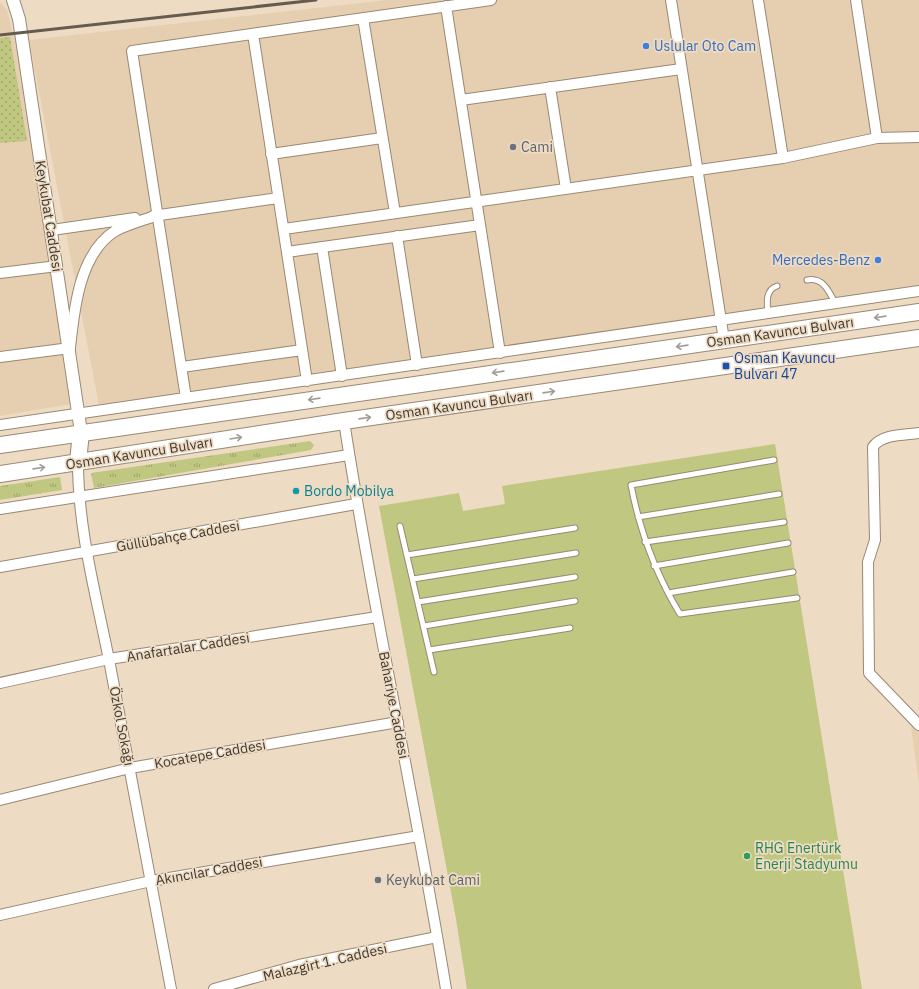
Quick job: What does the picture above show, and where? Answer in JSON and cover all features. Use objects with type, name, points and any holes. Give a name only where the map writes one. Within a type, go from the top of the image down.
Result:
[{"type":"highway","name":"Osman Kavuncu Bulvarı","points":[[0,445],[81,432],[919,312]]},
{"type":"highway","name":"Osman Kavuncu Bulvarı","points":[[0,474],[344,421],[919,338]]},
{"type":"highway","points":[[78,462],[81,432]]},
{"type":"street","name":"Keykubat Caddesi","points":[[13,0],[19,19],[80,413],[81,432]]},
{"type":"street","points":[[186,398],[132,51],[491,0]]},
{"type":"street","points":[[671,0],[724,340]]},
{"type":"street","points":[[758,0],[783,158]]},
{"type":"street","points":[[856,0],[877,138]]},
{"type":"street","points":[[446,6],[478,202],[500,353]]},
{"type":"street","points":[[363,18],[394,213]]},
{"type":"street","points":[[253,34],[307,381]]},
{"type":"street","points":[[461,100],[681,69]]},
{"type":"street","points":[[550,88],[566,189]]},
{"type":"street","points":[[284,229],[783,158],[877,138],[919,137]]},
{"type":"street","points":[[271,154],[382,138]]},
{"type":"street","points":[[52,230],[278,198]]},
{"type":"street","points":[[0,357],[70,348],[81,287],[95,252],[103,241],[115,231],[158,215]]},
{"type":"street","points":[[287,252],[480,224]]},
{"type":"street","points":[[397,236],[417,365]]},
{"type":"street","points":[[322,247],[342,376]]},
{"type":"street","points":[[0,273],[57,266]]},
{"type":"street","points":[[0,425],[919,291]]},
{"type":"street","points":[[182,367],[302,350]]},
{"type":"street","name":"Bahariye Caddesi","points":[[344,421],[356,504],[398,722],[446,989]]},
{"type":"street","points":[[919,433],[883,438],[877,441],[873,447],[875,540],[868,562],[869,673],[919,725]]},
{"type":"street","points":[[0,509],[349,455]]},
{"type":"street","name":"Özkol Sokağı","points":[[78,462],[78,497],[86,552],[109,659],[171,989]]},
{"type":"street","name":"Güllübahçe Caddesi","points":[[0,567],[356,504]]},
{"type":"street","name":"Anafartalar Caddesi","points":[[0,683],[109,659],[377,617]]},
{"type":"street","name":"Kocatepe Caddesi","points":[[0,800],[130,768],[398,722]]},
{"type":"street","name":"Akıncılar Caddesi","points":[[0,915],[151,881],[419,836]]},
{"type":"street","name":"Malazgirt 1. Caddesi","points":[[214,989],[299,965],[437,937]]},
{"type":"lane","points":[[807,280],[815,280],[824,284],[830,291],[835,304]]},
{"type":"lane","points":[[768,314],[767,296],[772,289],[777,286]]},
{"type":"lane","points":[[774,460],[631,484],[645,542],[654,566],[680,614],[797,598]]},
{"type":"lane","points":[[638,517],[779,494]]},
{"type":"lane","points":[[645,542],[784,522]]},
{"type":"lane","points":[[400,526],[434,672]]},
{"type":"lane","points":[[407,555],[575,528]]},
{"type":"lane","points":[[654,566],[788,543]]},
{"type":"lane","points":[[413,579],[576,553]]},
{"type":"lane","points":[[668,593],[793,572]]},
{"type":"lane","points":[[418,602],[575,577]]},
{"type":"lane","points":[[424,626],[575,601]]},
{"type":"lane","points":[[429,650],[570,628]]},
{"type":"shaded area","points":[[388,0],[919,0],[919,286],[101,416],[29,40]]},
{"type":"shaded area","points":[[0,2],[7,10],[19,59],[71,404],[0,416]]},
{"type":"shaded area","points":[[919,725],[919,784],[911,727]]},
{"type":"green space","points":[[10,37],[27,141],[0,143],[0,38]]},
{"type":"green space","points":[[310,441],[314,445],[311,450],[94,488],[91,473]]},
{"type":"green space","points":[[775,444],[862,989],[467,989],[456,919],[379,506],[459,493],[463,511],[505,504],[502,486]]},
{"type":"green space","points":[[60,477],[62,490],[0,500],[0,486]]},
{"type":"railway","points":[[0,35],[316,0]]},
{"type":"place","name":"Uslular Oto Cam","points":[[646,46]]},
{"type":"place","name":"Cami","points":[[513,147]]},
{"type":"place","name":"Mercedes-Benz","points":[[878,260]]},
{"type":"place","name":"Osman Kavuncu Bulvarı 47","points":[[726,366]]},
{"type":"place","name":"Bordo Mobilya","points":[[296,491]]},
{"type":"place","name":"RHG Enertürk Enerji Stadyumu","points":[[747,856]]},
{"type":"place","name":"Keykubat Cami","points":[[378,880]]}]
